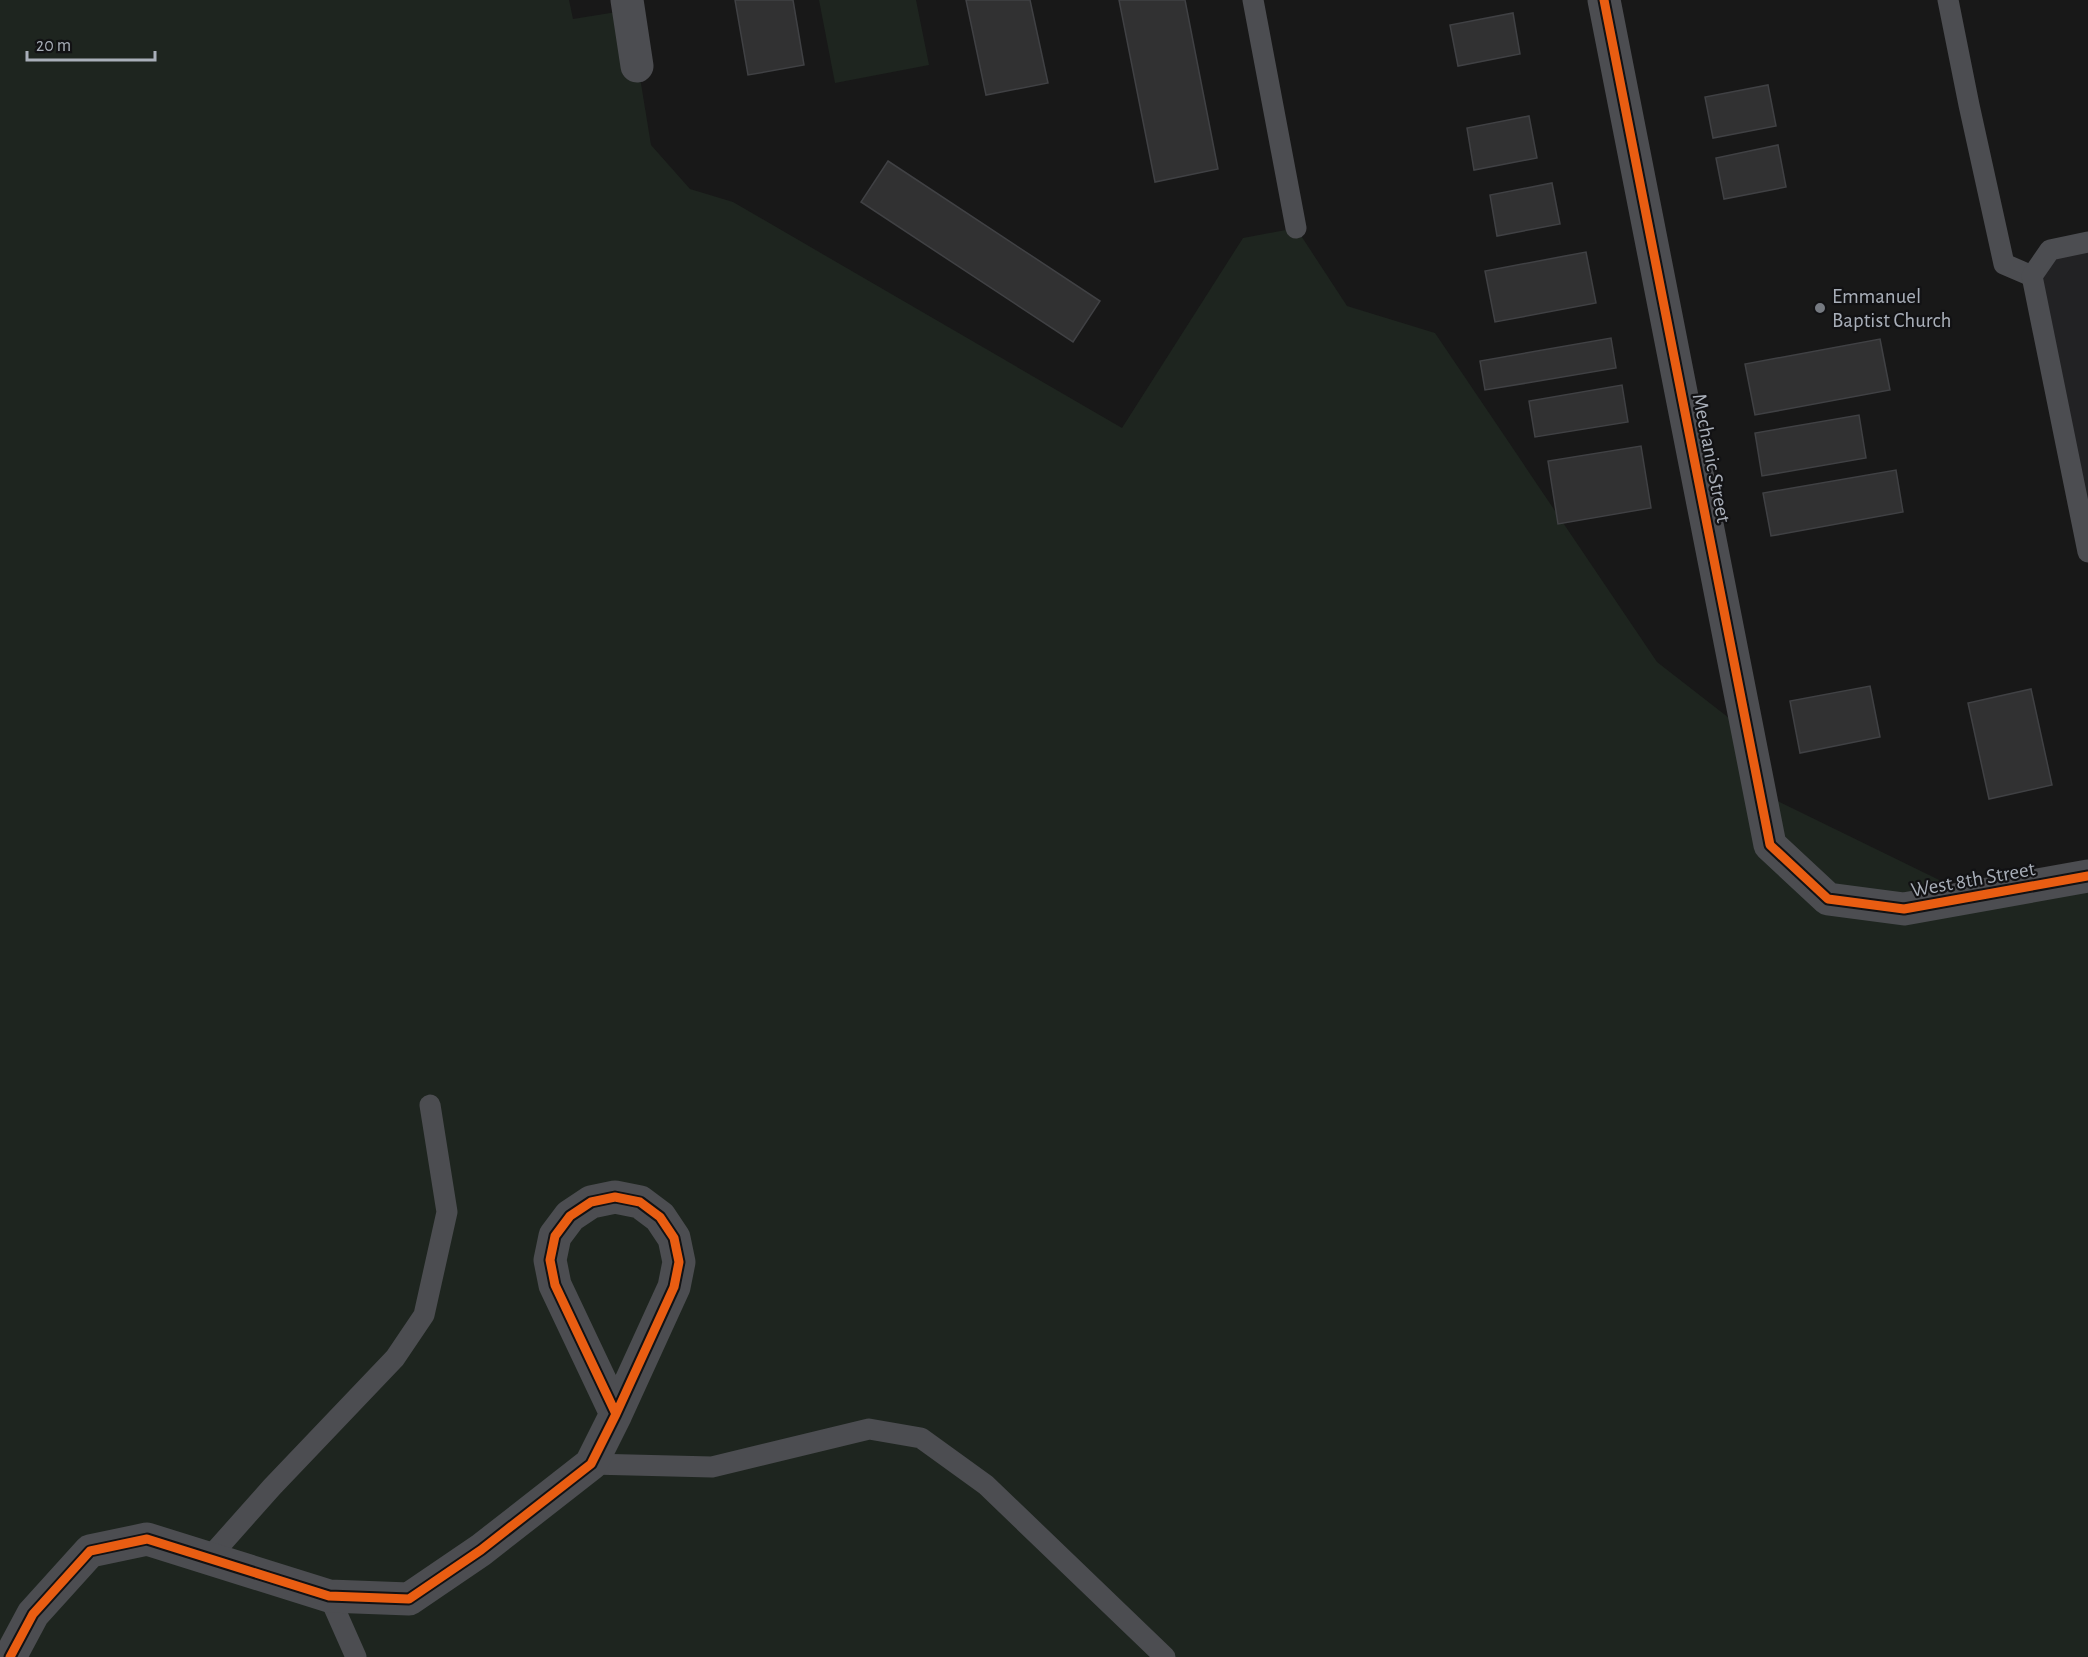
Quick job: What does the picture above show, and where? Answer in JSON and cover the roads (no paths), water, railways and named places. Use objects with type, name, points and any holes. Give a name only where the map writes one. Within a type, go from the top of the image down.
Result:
[{"type":"street","points":[[627,0],[637,66]]},
{"type":"street","name":"Mechanic Street","points":[[1604,0],[1770,845],[1828,899]]},
{"type":"street","name":"West 8th Street","points":[[1828,899],[1904,909],[2088,876]]},
{"type":"street","points":[[10,1657],[33,1614],[90,1551],[147,1539],[329,1596],[409,1599],[481,1550],[591,1464],[616,1414],[674,1287],[679,1262],[674,1238],[660,1217],[640,1202],[615,1197],[591,1202],[570,1216],[555,1236],[550,1260],[555,1285],[616,1414]]},
{"type":"lane","points":[[1253,0],[1296,228]]},
{"type":"lane","points":[[1948,0],[1968,105],[2004,264],[2032,276]]},
{"type":"lane","points":[[2088,242],[2050,250],[2032,276],[2088,552]]},
{"type":"lane","points":[[208,1558],[395,1358],[424,1315],[447,1212],[429,1106]]},
{"type":"lane","points":[[591,1464],[712,1467],[869,1429],[921,1438],[986,1485],[1165,1657]]},
{"type":"lane","points":[[329,1596],[356,1657]]},
{"type":"place","name":"Emmanuel Baptist Church","points":[[1820,308]]}]
